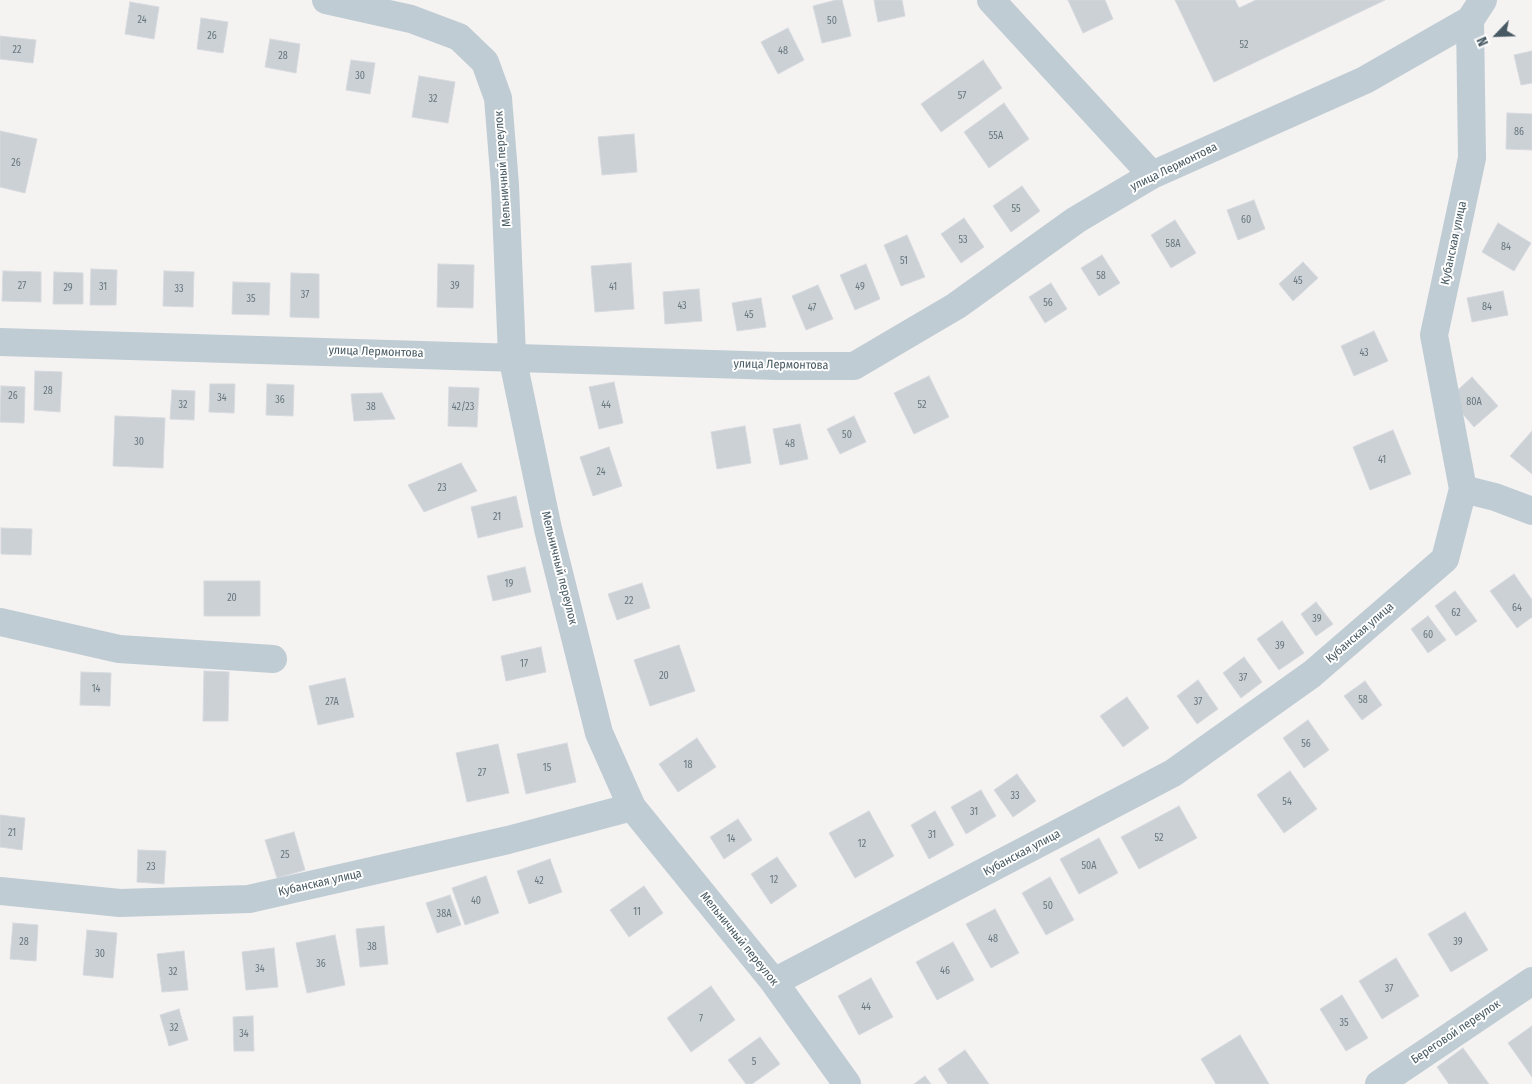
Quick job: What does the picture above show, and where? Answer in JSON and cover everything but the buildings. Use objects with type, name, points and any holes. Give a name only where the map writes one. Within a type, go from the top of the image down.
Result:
[{"type":"street","name":"Мельничный переулок","points":[[326,0],[411,19],[459,37],[485,62],[498,98],[505,185],[512,356],[548,529],[599,733],[632,807],[774,982],[847,1084]]},
{"type":"street","points":[[991,0],[1152,175]]},
{"type":"street","name":"улица Лермонтова","points":[[0,342],[854,366],[956,306],[1076,220],[1152,175],[1365,80],[1476,10]]},
{"type":"street","name":"Кубанская улица","points":[[774,982],[1173,773],[1312,674],[1445,559],[1463,489],[1434,336],[1472,158],[1476,10]]},
{"type":"street","points":[[1463,489],[1495,497],[1532,511]]},
{"type":"street","points":[[0,622],[120,649],[273,659]]},
{"type":"street","name":"Кубанская улица","points":[[0,891],[120,903],[249,899],[508,840],[632,807]]},
{"type":"street","name":"Береговой переулок","points":[[1380,1084],[1532,981]]}]
